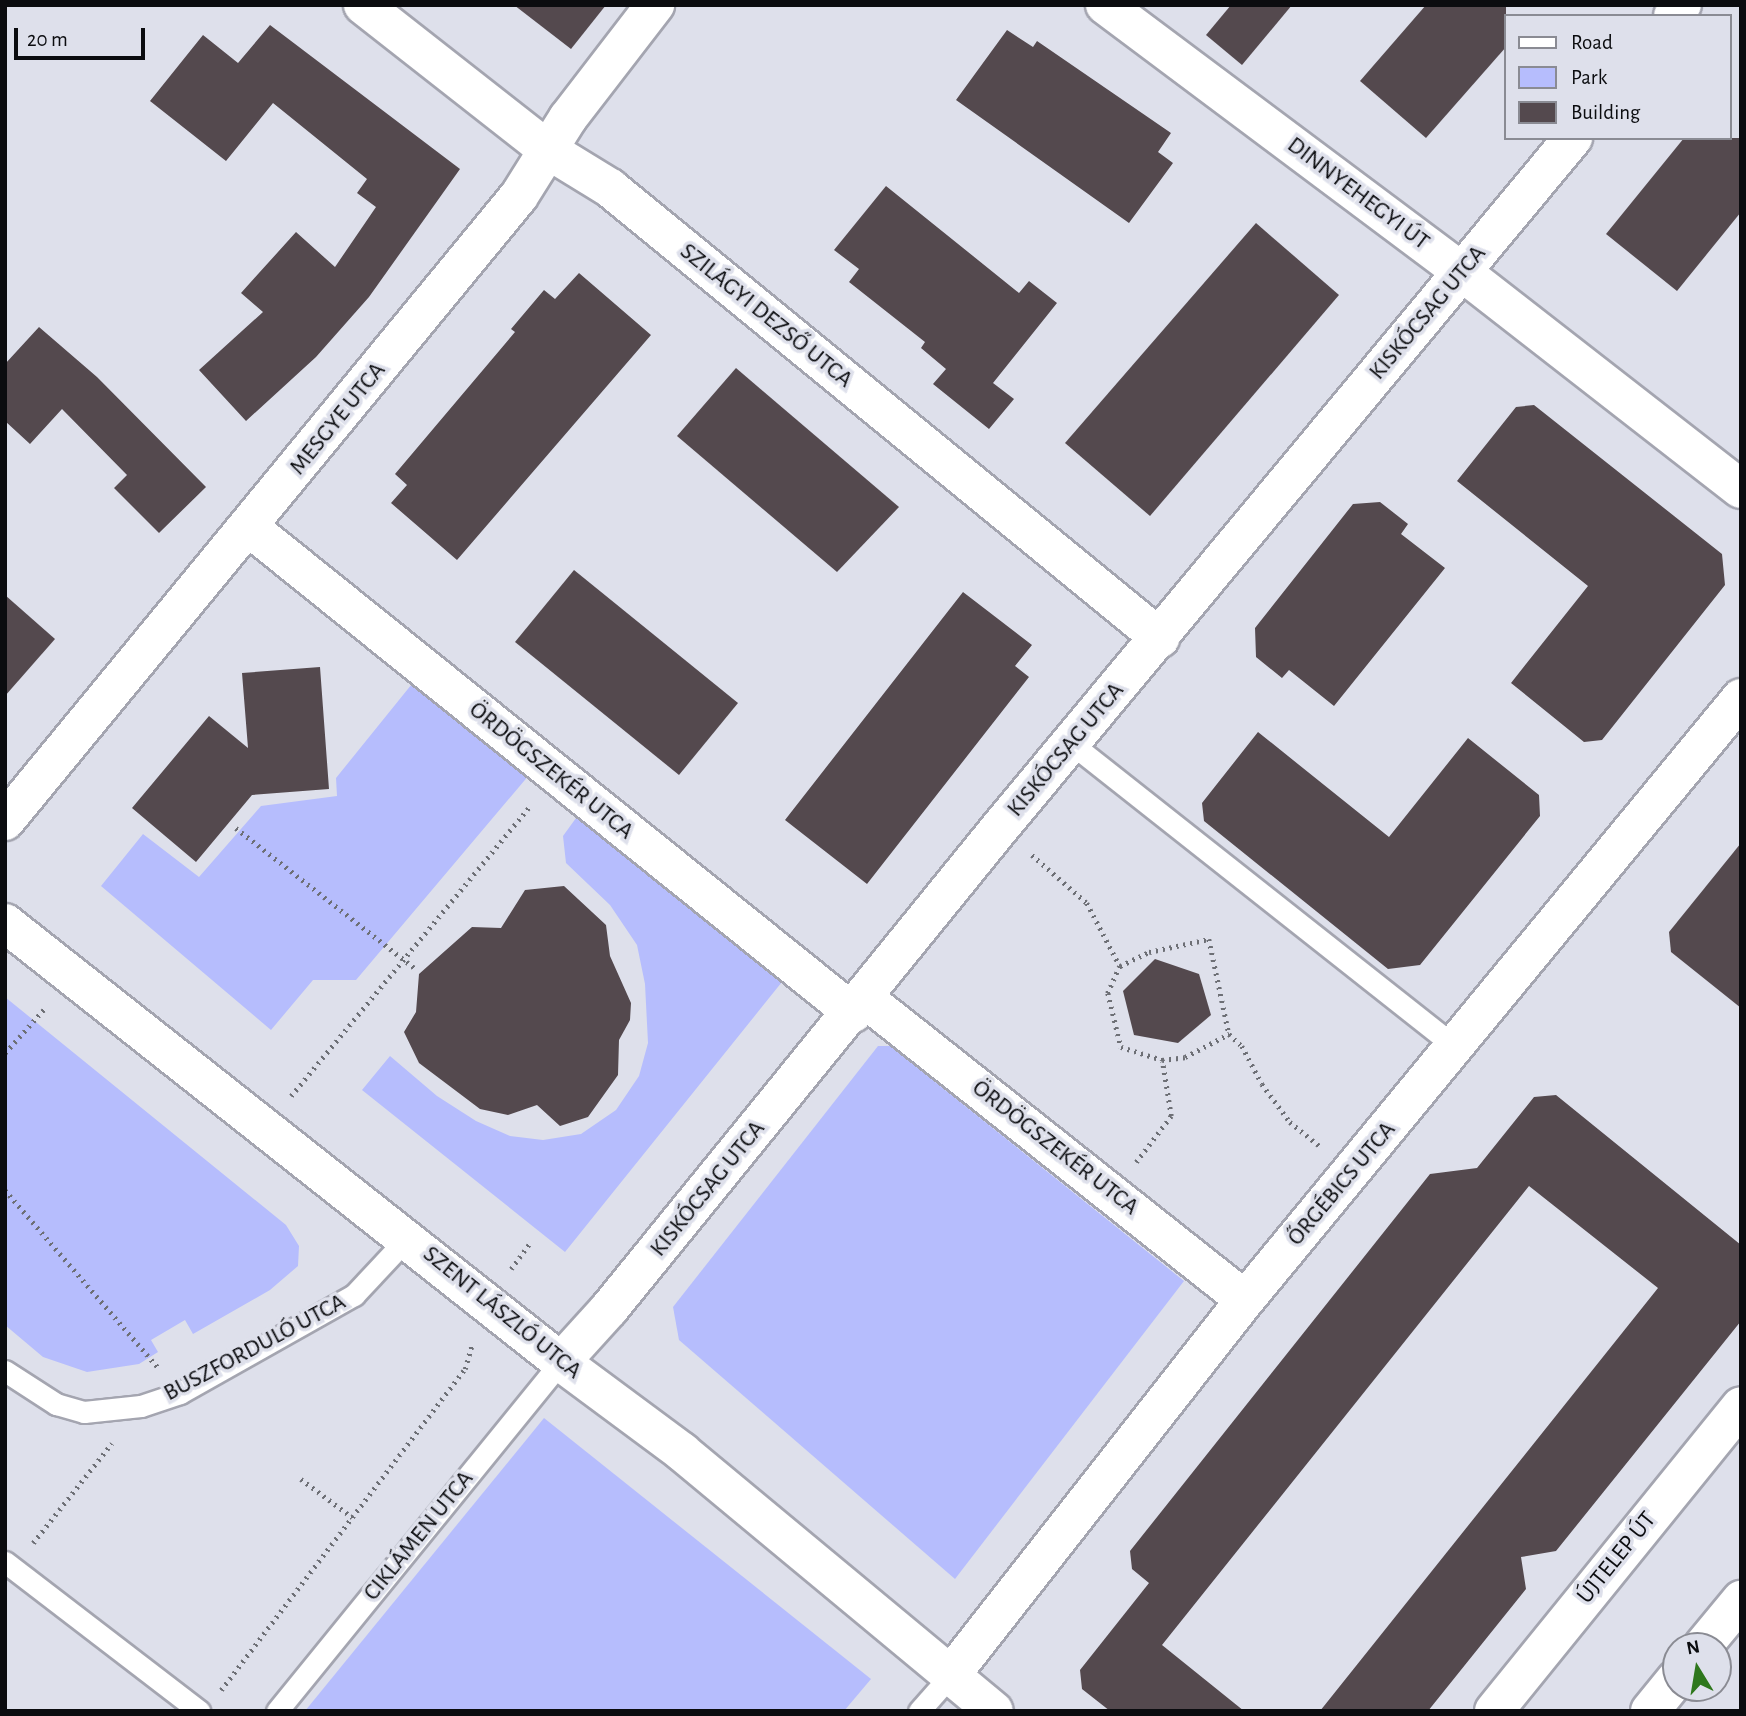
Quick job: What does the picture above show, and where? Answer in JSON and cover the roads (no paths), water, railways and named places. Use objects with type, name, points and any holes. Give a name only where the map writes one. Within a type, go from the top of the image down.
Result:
[{"type":"street","name":"SZILÁGYI DEZSŐ UTCA","points":[[363,5],[548,150],[610,188],[1160,638]]},
{"type":"street","name":"MESGYE UTCA","points":[[5,821],[250,528],[519,195],[548,150],[655,5]]},
{"type":"street","name":"DINNYEHEGYI ÚT","points":[[1105,5],[1462,272],[1741,489]]},
{"type":"street","name":"KISKÓCSAG UTCA","points":[[561,1362],[859,1005],[998,830],[1571,140]]},
{"type":"street","name":"ÖRDÖGSZEKÉR UTCA","points":[[250,528],[555,776],[1110,1192],[1245,1300]]},
{"type":"street","name":"ŐRGÉBICS UTCA","points":[[950,1676],[1245,1300],[1741,698]]},
{"type":"street","name":"SZENT LÁSZLÓ UTCA","points":[[5,923],[408,1237],[561,1362],[682,1452],[994,1711]]},
{"type":"street","name":"ÚJTELEP ÚT","points":[[1494,1711],[1741,1406]]},
{"type":"street","points":[[1715,1632],[1741,1600]]},
{"type":"street","points":[[1650,1711],[1662,1696]]},
{"type":"lane","points":[[1072,744],[1455,1047]]},
{"type":"lane","name":"BUSZFORDULÓ UTCA","points":[[5,1371],[56,1404],[85,1412],[141,1406],[180,1393],[354,1295],[408,1237]]},
{"type":"lane","name":"CIKLÁMEN UTCA","points":[[277,1711],[561,1362]]},
{"type":"lane","points":[[10,1565],[206,1705]]},
{"type":"lane","points":[[919,1711],[950,1676]]}]
